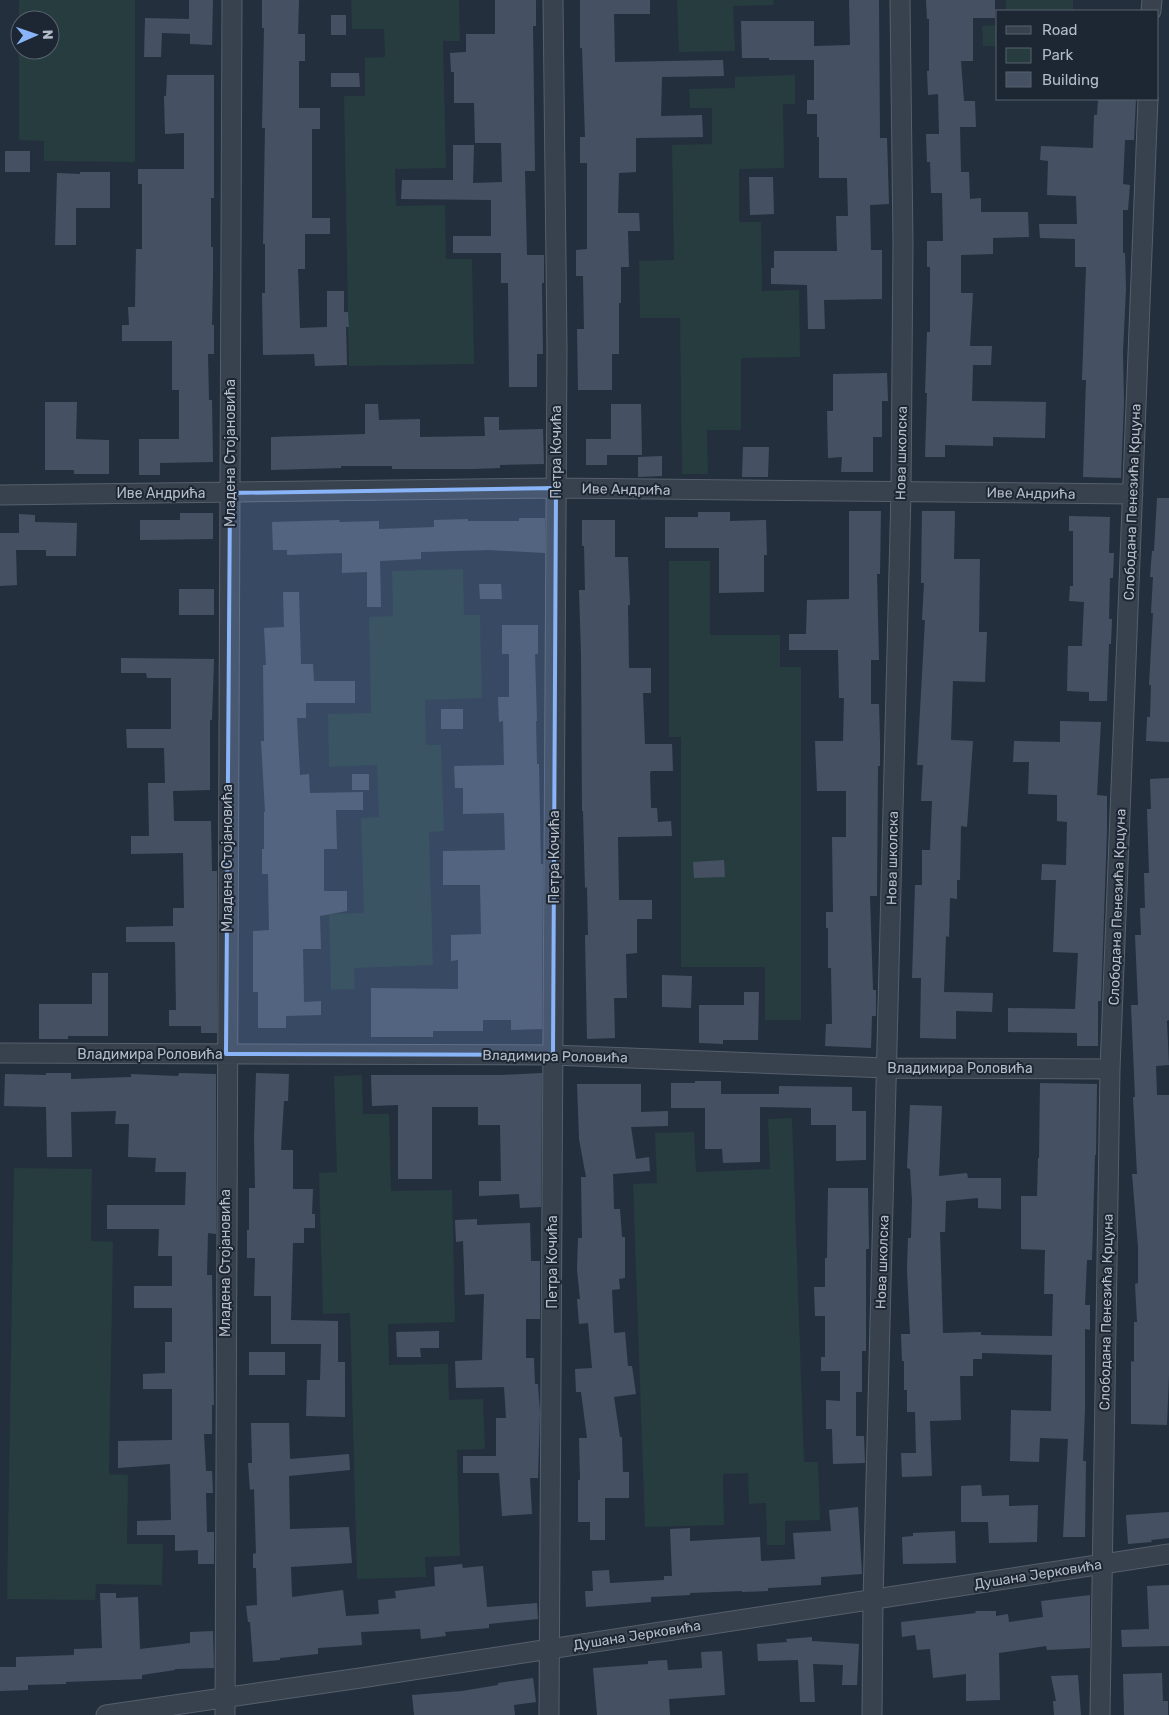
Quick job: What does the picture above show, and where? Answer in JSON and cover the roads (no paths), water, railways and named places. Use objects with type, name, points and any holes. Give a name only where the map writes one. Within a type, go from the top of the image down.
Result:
[{"type":"street","name":"Младена Стојановића","points":[[224,1707],[232,0]]},
{"type":"street","name":"Петра Кочића","points":[[549,1715],[557,348],[553,0]]},
{"type":"street","name":"Нова школска","points":[[872,1715],[873,1600],[901,492],[903,243],[900,0]]},
{"type":"street","name":"Слободана Пенезића Крцуна","points":[[1100,1715],[1110,1069],[1148,100]]},
{"type":"street","name":"Иве Андрића","points":[[0,494],[556,488],[1132,494]]},
{"type":"street","name":"Владимира Роловића","points":[[0,1053],[553,1055],[887,1068],[1110,1069]]},
{"type":"street","name":"Душана Јерковића","points":[[106,1715],[224,1707],[550,1649],[1169,1554]]}]
